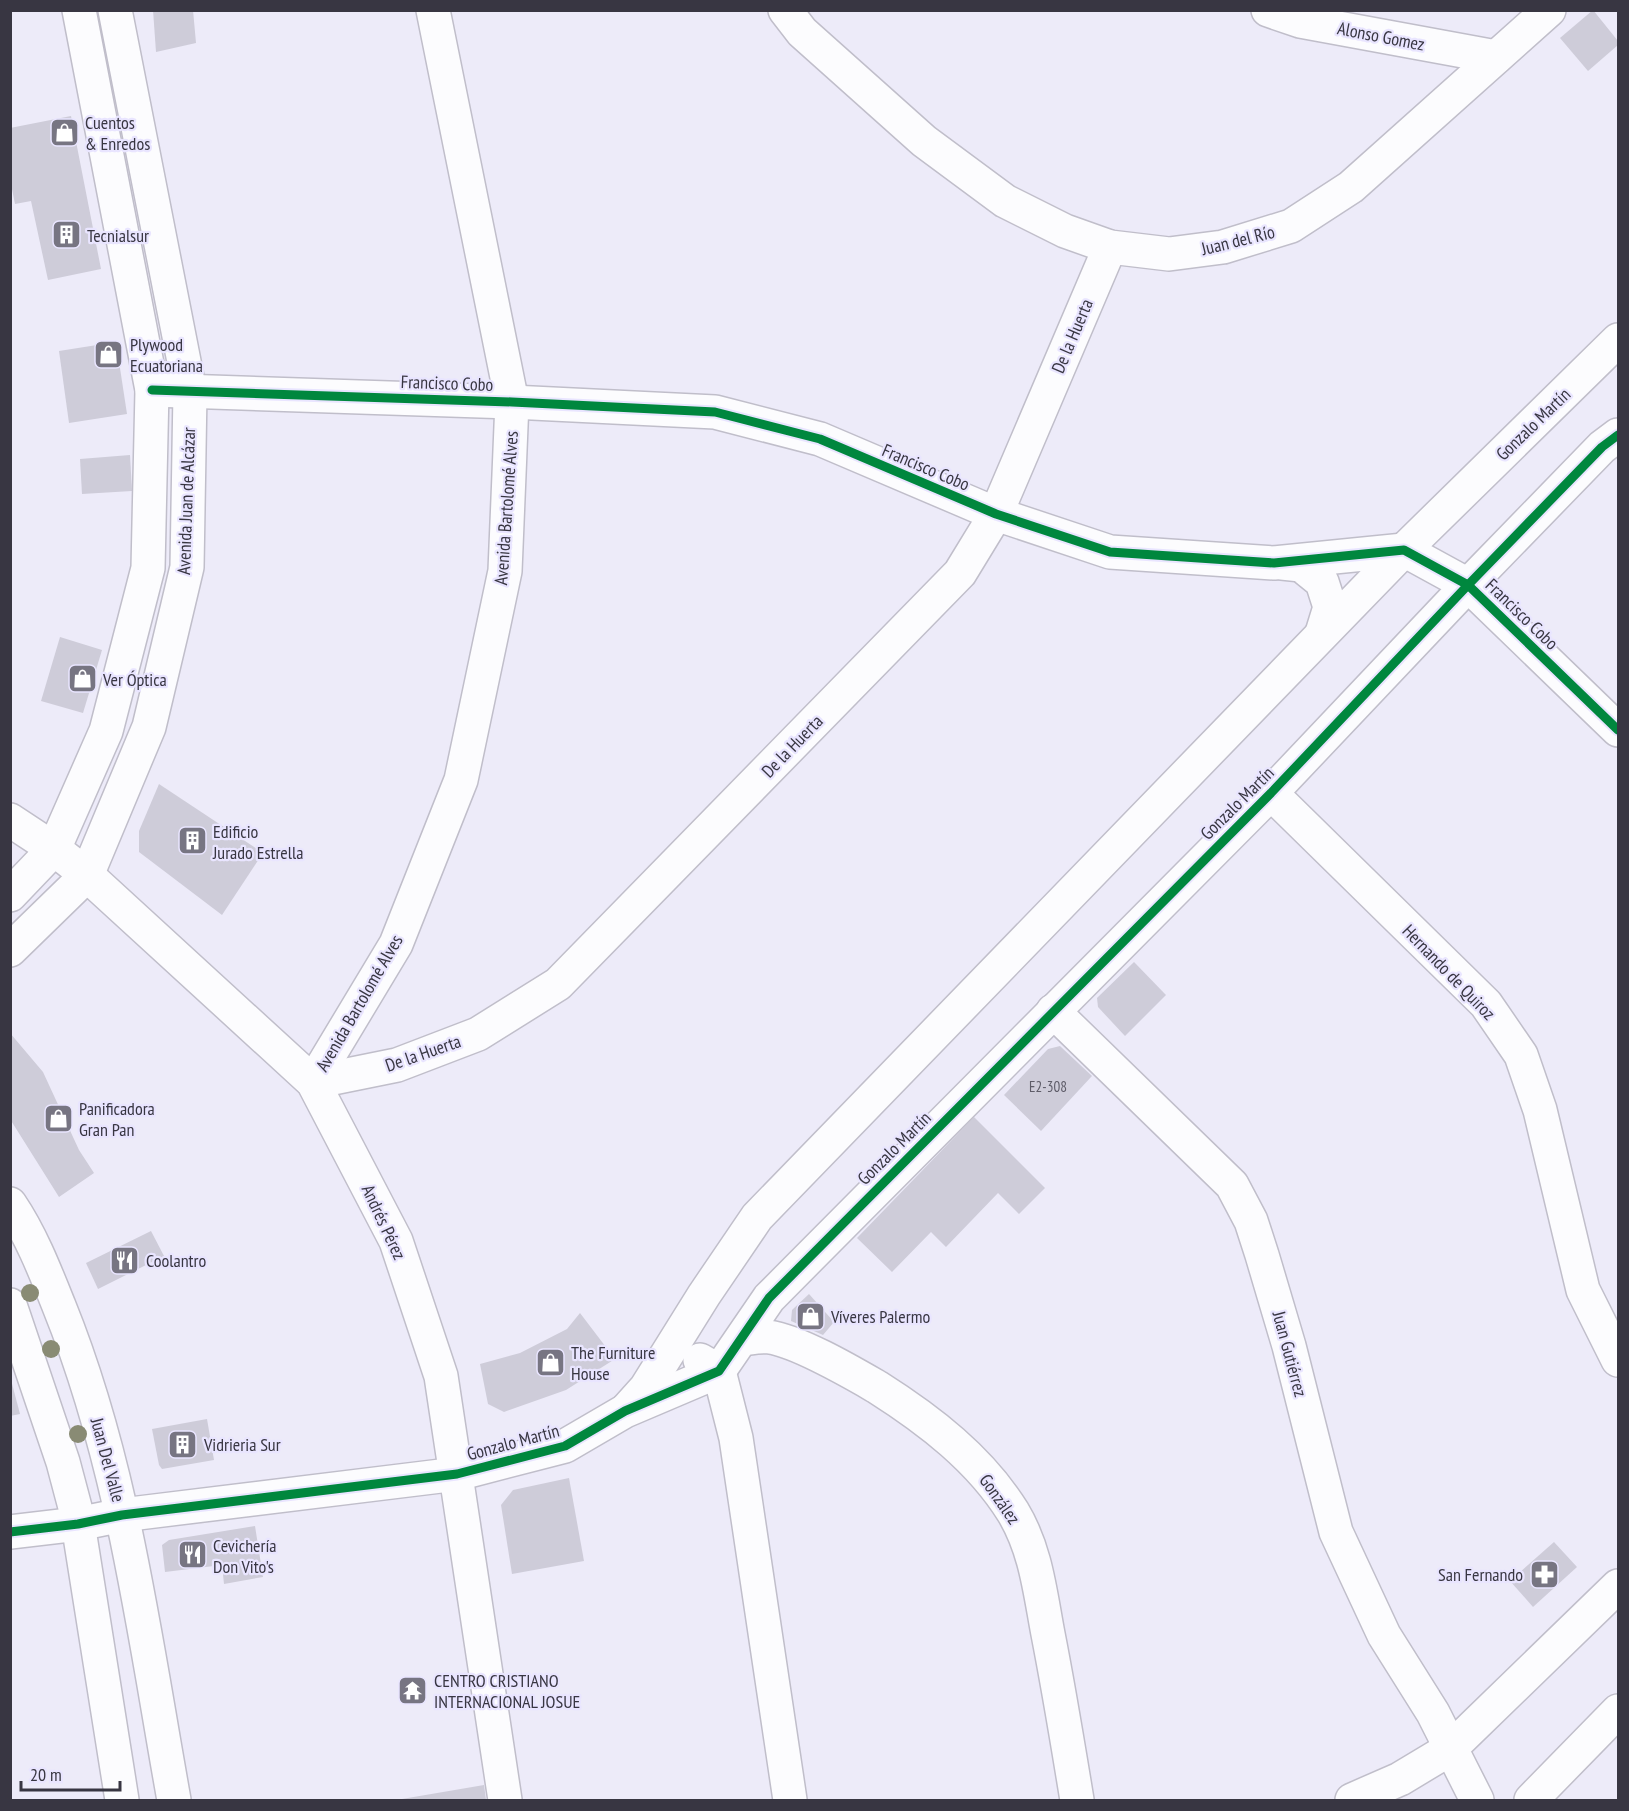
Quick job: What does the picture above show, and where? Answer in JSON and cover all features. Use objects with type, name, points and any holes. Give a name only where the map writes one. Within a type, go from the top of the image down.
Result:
[{"type":"street","name":"Avenida Juan de Alcázar","points":[[10,895],[54,849],[106,731],[148,568],[153,390],[79,10]]},
{"type":"street","name":"Avenida Juan de Alcázar","points":[[10,950],[87,875],[149,727],[187,567],[190,392],[115,10]]},
{"type":"street","name":"Avenida Bartolomé Alves","points":[[313,1082],[396,944],[461,780],[505,571],[512,402],[433,10]]},
{"type":"street","name":"Juan del Río","points":[[785,10],[802,32],[924,141],[1005,201],[1065,231],[1110,247],[1169,254],[1223,247],[1291,226],[1351,187],[1549,10]]},
{"type":"street","name":"Alonso Gomez","points":[[1268,10],[1300,21],[1496,57]]},
{"type":"street","name":"De la Huerta","points":[[313,1082],[397,1065],[478,1034],[558,984],[960,573],[996,514],[1110,247]]},
{"type":"street","name":"Gonzalo Martín","points":[[625,1411],[646,1388],[704,1295],[758,1218],[1322,633],[1618,340]]},
{"type":"street","name":"Francisco Cobo","points":[[153,390],[512,402],[715,412],[820,439],[996,514],[1110,552],[1274,563],[1404,550],[1468,585],[1618,730]]},
{"type":"street","name":"Gonzalo Martín","points":[[10,1532],[78,1524],[123,1515],[457,1474],[565,1446],[625,1411],[719,1371],[769,1298],[1271,794],[1468,585],[1602,447],[1618,435]]},
{"type":"street","points":[[1274,563],[1301,565],[1322,582],[1330,607],[1322,633]]},
{"type":"street","name":"Hernando de Quiroz","points":[[1271,794],[1486,1004],[1521,1055],[1540,1110],[1584,1290],[1618,1360]]},
{"type":"street","name":"Andrés Pérez","points":[[10,820],[54,849],[87,875],[313,1082],[396,1241],[441,1376],[505,1800]]},
{"type":"street","name":"Juan Gutiérrez","points":[[1053,1011],[1232,1185],[1254,1229],[1288,1346],[1336,1532],[1383,1635],[1433,1713],[1477,1800]]},
{"type":"street","name":"Juan Del Valle","points":[[10,1204],[42,1264],[75,1346],[109,1457],[123,1515],[174,1800]]},
{"type":"street","points":[[10,1305],[63,1462],[78,1524],[122,1800]]},
{"type":"street","name":"González","points":[[742,1339],[770,1337],[801,1348],[855,1374],[905,1406],[950,1439],[989,1479],[1014,1513],[1033,1552],[1063,1709],[1077,1800]]},
{"type":"street","points":[[663,1362],[693,1358],[719,1371],[736,1438],[789,1800]]},
{"type":"street","points":[[1352,1800],[1400,1779],[1450,1749],[1618,1586]]},
{"type":"street","points":[[1531,1800],[1618,1711]]},
{"type":"building","points":[[153,10],[193,10],[196,43],[156,52]]},
{"type":"building","points":[[1593,10],[1618,41],[1618,45],[1588,71],[1560,38]]},
{"type":"building","points":[[71,116],[101,269],[48,280],[31,201],[15,204],[10,179],[10,128]]},
{"type":"building","points":[[116,342],[127,414],[69,423],[59,351]]},
{"type":"building","points":[[130,455],[132,491],[82,494],[80,459]]},
{"type":"building","points":[[60,637],[102,650],[83,713],[41,701]]},
{"type":"building","name":"Edificio Jurado Estrella","points":[[159,784],[263,853],[222,915],[139,852],[139,831]]},
{"type":"building","points":[[1134,962],[1166,995],[1125,1036],[1098,1007],[1097,998]]},
{"type":"building","points":[[10,1033],[43,1072],[79,1150],[94,1173],[59,1197],[10,1119]]},
{"type":"building","points":[[1060,1046],[1092,1076],[1041,1131],[1004,1095],[1048,1049]]},
{"type":"building","points":[[974,1117],[1045,1188],[1019,1214],[998,1193],[946,1247],[931,1232],[892,1272],[857,1238]]},
{"type":"building","name":"Coolantro","points":[[151,1231],[164,1256],[98,1289],[86,1263]]},
{"type":"building","name":"Víveres Palermo","points":[[809,1294],[834,1322],[823,1335],[791,1321],[792,1310]]},
{"type":"building","name":"The Furniture House","points":[[580,1313],[615,1359],[566,1390],[504,1412],[488,1404],[480,1364],[520,1353],[567,1329]]},
{"type":"building","points":[[10,1376],[20,1414],[10,1416]]},
{"type":"building","name":"Vidrieria Sur","points":[[207,1419],[214,1460],[162,1469],[159,1465],[152,1429]]},
{"type":"building","points":[[569,1478],[584,1561],[512,1574],[501,1505],[513,1490]]},
{"type":"building","points":[[255,1526],[263,1577],[224,1584],[222,1565],[165,1572],[162,1545],[169,1540]]},
{"type":"building","name":"San Fernando","points":[[1554,1542],[1577,1567],[1533,1607],[1510,1581]]},
{"type":"building","points":[[484,1785],[486,1800],[402,1800],[402,1799]]},
{"type":"cycle path","points":[[152,390],[512,402],[715,412],[820,439],[996,514],[1110,552],[1274,563],[1404,550],[1468,585],[1618,730]]},
{"type":"cycle path","points":[[10,1532],[78,1524],[122,1515],[457,1474],[565,1446],[625,1411],[719,1371],[769,1298],[1271,793],[1468,585],[1602,447],[1618,435]]},
{"type":"place","name":"Cuentos & Enredos","points":[[64,132]]},
{"type":"place","name":"Tecnialsur","points":[[66,235]]},
{"type":"place","name":"Plywood Ecuatoriana","points":[[109,354]]},
{"type":"place","name":"Ver Óptica","points":[[82,679]]},
{"type":"place","name":"Edificio Jurado Estrella","points":[[192,841]]},
{"type":"place","name":"Panificadora Gran Pan","points":[[58,1118]]},
{"type":"place","name":"Coolantro","points":[[125,1260]]},
{"type":"place","name":"Víveres Palermo","points":[[810,1316]]},
{"type":"place","name":"The Furniture House","points":[[550,1362]]},
{"type":"place","name":"Vidrieria Sur","points":[[183,1444]]},
{"type":"place","name":"Cevichería Don Vito's","points":[[192,1555]]},
{"type":"place","name":"San Fernando","points":[[1544,1574]]},
{"type":"place","name":"CENTRO CRISTIANO INTERNACIONAL JOSUE","points":[[413,1690]]}]
